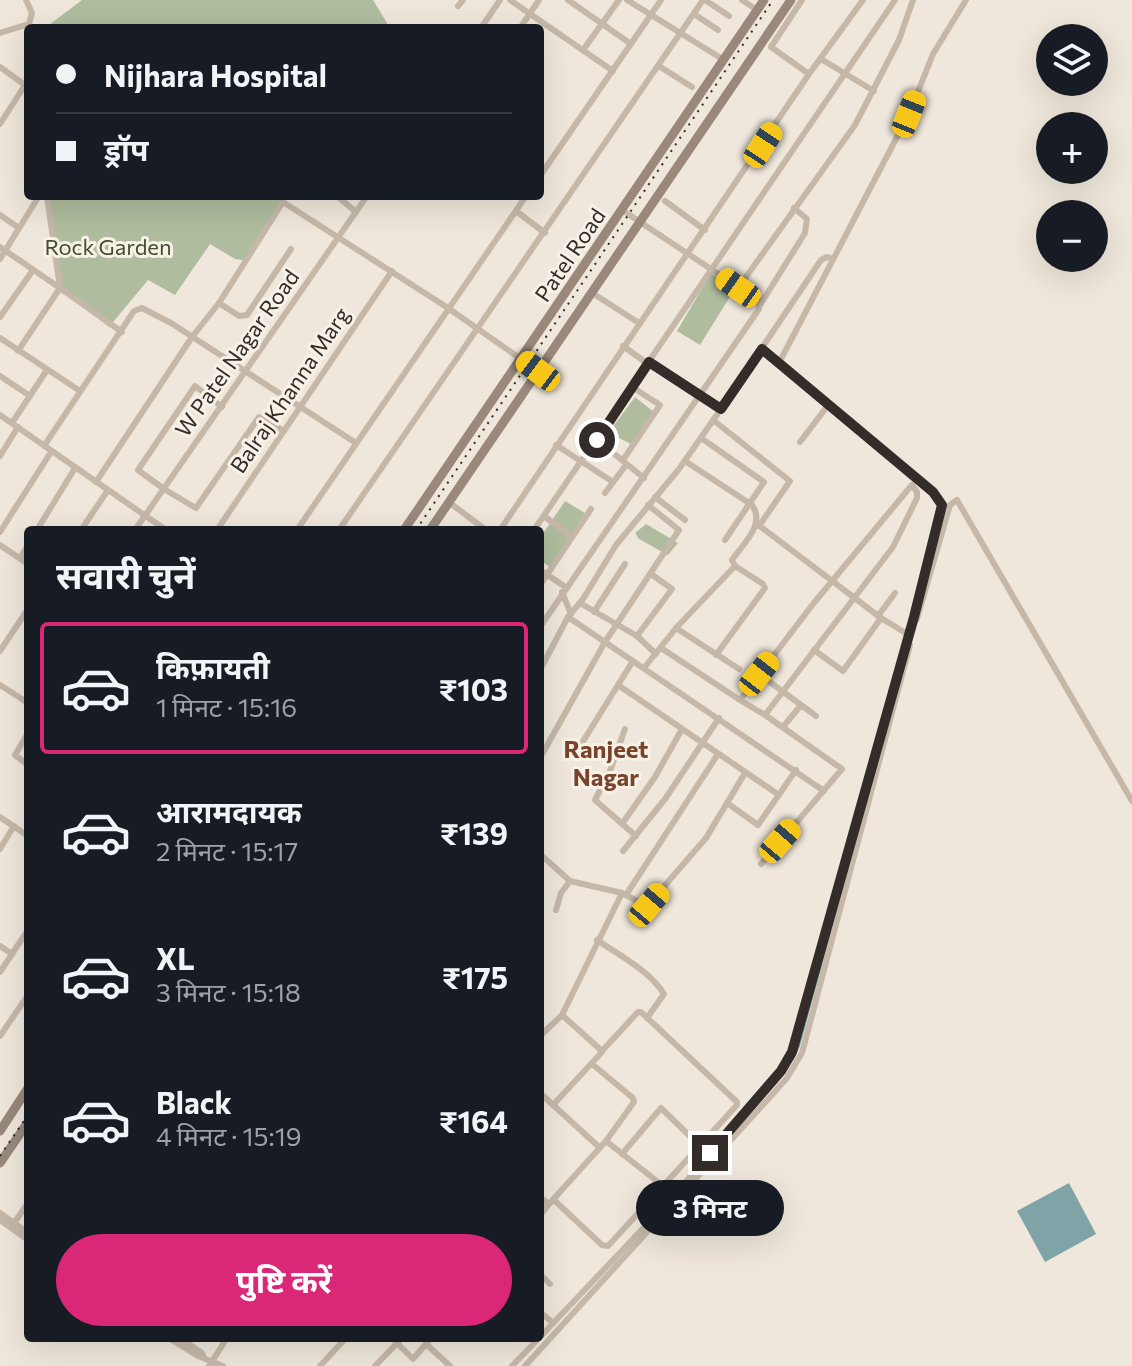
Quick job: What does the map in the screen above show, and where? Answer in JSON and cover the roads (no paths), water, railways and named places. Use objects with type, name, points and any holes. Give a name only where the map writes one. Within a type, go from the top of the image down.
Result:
[{"type":"main road","name":"Patel Road","points":[[407,526],[764,0]]},
{"type":"main road","name":"Patel Road","points":[[433,526],[791,0]]},
{"type":"main road","points":[[1,1127],[24,1094]]},
{"type":"main road","points":[[0,1163],[24,1128]]},
{"type":"street","points":[[26,0],[32,13],[29,24]]},
{"type":"street","points":[[484,24],[500,0]]},
{"type":"street","points":[[510,0],[613,71]]},
{"type":"street","points":[[523,24],[539,0]]},
{"type":"street","points":[[568,0],[631,44]]},
{"type":"street","points":[[583,50],[619,0]]},
{"type":"street","points":[[627,0],[724,60]]},
{"type":"street","points":[[544,170],[661,0]]},
{"type":"street","points":[[342,526],[704,0],[729,16]]},
{"type":"street","points":[[742,0],[757,10]]},
{"type":"street","points":[[802,0],[771,47],[809,74]]},
{"type":"street","points":[[503,526],[809,74],[863,0]]},
{"type":"street","points":[[537,526],[895,0]]},
{"type":"street","points":[[738,288],[835,154],[874,91],[899,40],[913,0]]},
{"type":"street","points":[[780,361],[909,114],[933,54],[966,0]]},
{"type":"street","points":[[694,14],[718,30]]},
{"type":"street","points":[[0,33],[24,28]]},
{"type":"street","points":[[821,59],[874,91]]},
{"type":"street","points":[[659,66],[692,87]]},
{"type":"street","points":[[1,69],[24,84]]},
{"type":"street","points":[[0,124],[24,87]]},
{"type":"street","points":[[0,259],[3,249],[36,200]]},
{"type":"street","points":[[18,351],[60,288],[48,200]]},
{"type":"street","points":[[342,200],[356,212]]},
{"type":"street","name":"W Patel Nagar Road","points":[[138,526],[364,200]]},
{"type":"street","points":[[300,526],[523,200]]},
{"type":"street","points":[[665,201],[705,230]]},
{"type":"street","points":[[96,482],[192,337],[219,303],[283,202],[479,328],[538,371]]},
{"type":"street","points":[[544,621],[760,305],[807,226],[807,219],[794,208]]},
{"type":"street","points":[[622,210],[759,301],[760,305]]},
{"type":"street","points":[[516,211],[545,233]]},
{"type":"street","points":[[0,215],[19,228]]},
{"type":"street","points":[[3,249],[122,332]]},
{"type":"street","points":[[219,303],[239,316],[247,315],[291,249]]},
{"type":"street","points":[[544,663],[569,616],[616,545],[685,461],[821,260],[827,257],[833,259]]},
{"type":"street","points":[[0,317],[33,270]]},
{"type":"street","name":"Balraj Khanna Marg","points":[[220,526],[392,271]]},
{"type":"street","points":[[597,296],[639,323]]},
{"type":"street","points":[[44,446],[134,311],[142,308],[356,443]]},
{"type":"street","points":[[0,338],[80,391]]},
{"type":"street","points":[[623,346],[721,409]]},
{"type":"street","points":[[544,1333],[669,1201],[789,1059],[856,828],[941,511],[940,500],[917,478],[762,349]]},
{"type":"street","points":[[0,456],[30,396],[47,370]]},
{"type":"street","points":[[0,376],[30,396]]},
{"type":"street","points":[[222,407],[195,386],[138,470],[196,508],[259,417],[284,431]]},
{"type":"street","points":[[605,493],[660,405],[632,387]]},
{"type":"street","points":[[800,442],[829,404]]},
{"type":"street","points":[[0,415],[160,526]]},
{"type":"street","points":[[713,420],[790,481],[732,560],[735,566],[765,588],[716,655]]},
{"type":"street","points":[[701,438],[764,482],[725,540]]},
{"type":"street","points":[[597,440],[644,478]]},
{"type":"street","points":[[556,445],[613,482]]},
{"type":"street","points":[[0,532],[51,452]]},
{"type":"street","points":[[685,461],[750,504],[756,511],[758,525],[879,617],[904,632]]},
{"type":"street","points":[[39,526],[75,468]]},
{"type":"street","points":[[740,700],[917,478]]},
{"type":"street","points":[[765,715],[893,547],[917,495],[911,486]]},
{"type":"street","points":[[84,526],[108,490]]},
{"type":"street","points":[[655,497],[685,520]]},
{"type":"street","points":[[525,1366],[796,1065],[810,1025],[886,733],[951,501],[959,502],[1132,801]]},
{"type":"street","points":[[544,751],[605,642],[679,530],[648,505]]},
{"type":"street","points":[[454,506],[481,526]]},
{"type":"street","points":[[544,571],[591,509]]},
{"type":"street","points":[[544,516],[572,537]]},
{"type":"street","points":[[0,545],[24,561]]},
{"type":"street","points":[[20,558],[24,552]]},
{"type":"street","points":[[594,612],[625,564]]},
{"type":"street","points":[[644,668],[676,628],[735,566]]},
{"type":"street","points":[[544,573],[564,590],[569,616],[824,791]]},
{"type":"street","points":[[637,636],[672,589],[651,574]]},
{"type":"street","points":[[814,650],[843,671],[895,593]]},
{"type":"street","points":[[580,603],[765,715],[842,769],[761,864]]},
{"type":"street","points":[[0,651],[24,615]]},
{"type":"street","points":[[676,628],[739,669]]},
{"type":"street","points":[[582,743],[633,661]]},
{"type":"street","points":[[759,674],[816,716]]},
{"type":"street","points":[[0,685],[24,700]]},
{"type":"street","points":[[618,685],[779,795]]},
{"type":"street","points":[[783,727],[801,705]]},
{"type":"street","points":[[623,851],[665,799],[719,718]]},
{"type":"street","points":[[625,729],[610,771],[595,800],[636,836]]},
{"type":"street","points":[[622,824],[655,777],[682,729]]},
{"type":"street","points":[[24,740],[15,755],[24,762]]},
{"type":"street","points":[[544,1032],[562,1015],[597,940],[624,894],[718,754]]},
{"type":"street","points":[[727,803],[758,825],[796,770]]},
{"type":"street","points":[[544,858],[570,881],[624,894],[647,906],[706,838],[745,773]]},
{"type":"street","points":[[0,817],[24,833]]},
{"type":"street","points":[[0,849],[14,826]]},
{"type":"street","points":[[556,910],[561,893],[570,881]]},
{"type":"street","points":[[0,972],[24,936]]},
{"type":"street","points":[[597,940],[644,972],[662,990],[664,994],[647,1018]]},
{"type":"street","points":[[0,946],[12,954]]},
{"type":"street","points":[[0,1036],[24,1001]]},
{"type":"street","points":[[544,1199],[602,1245],[608,1246],[737,1102],[638,1012],[607,1050],[602,1051],[553,1105]]},
{"type":"street","points":[[562,1015],[602,1051]]},
{"type":"street","points":[[544,1022],[550,1026]]},
{"type":"street","points":[[544,1210],[606,1141],[634,1102],[592,1064]]},
{"type":"street","points":[[544,1097],[599,1147]]},
{"type":"street","points":[[622,1154],[661,1108],[700,1146]]},
{"type":"street","points":[[606,1141],[660,1186],[664,1185]]},
{"type":"street","points":[[14,1223],[24,1209]]},
{"type":"street","points":[[0,1213],[24,1230]]},
{"type":"street","points":[[0,1220],[24,1237]]},
{"type":"street","points":[[544,1278],[550,1284]]},
{"type":"street","points":[[544,1315],[553,1323]]},
{"type":"street","points":[[175,1342],[204,1357]]},
{"type":"street","points":[[186,1342],[200,1351],[210,1364],[223,1366]]},
{"type":"street","points":[[210,1364],[224,1342]]},
{"type":"street","points":[[321,1366],[342,1342]]},
{"type":"street","points":[[379,1365],[396,1342]]},
{"type":"street","points":[[399,1342],[413,1359],[427,1342]]},
{"type":"street","points":[[429,1342],[450,1366]]},
{"type":"street","points":[[512,1366],[536,1342]]},
{"type":"water","points":[[1069,1183],[1096,1234],[1045,1262],[1017,1211]]},
{"type":"waterway","points":[[783,1072],[799,1046],[861,819]]},
{"type":"railway","points":[[419,526],[773,0]]},
{"type":"railway","points":[[0,1156],[24,1121]]},
{"type":"district","name":"Ranjeet Nagar","points":[[606,764]]},
{"type":"park label","name":"Rock Garden","points":[[108,247]]}]
